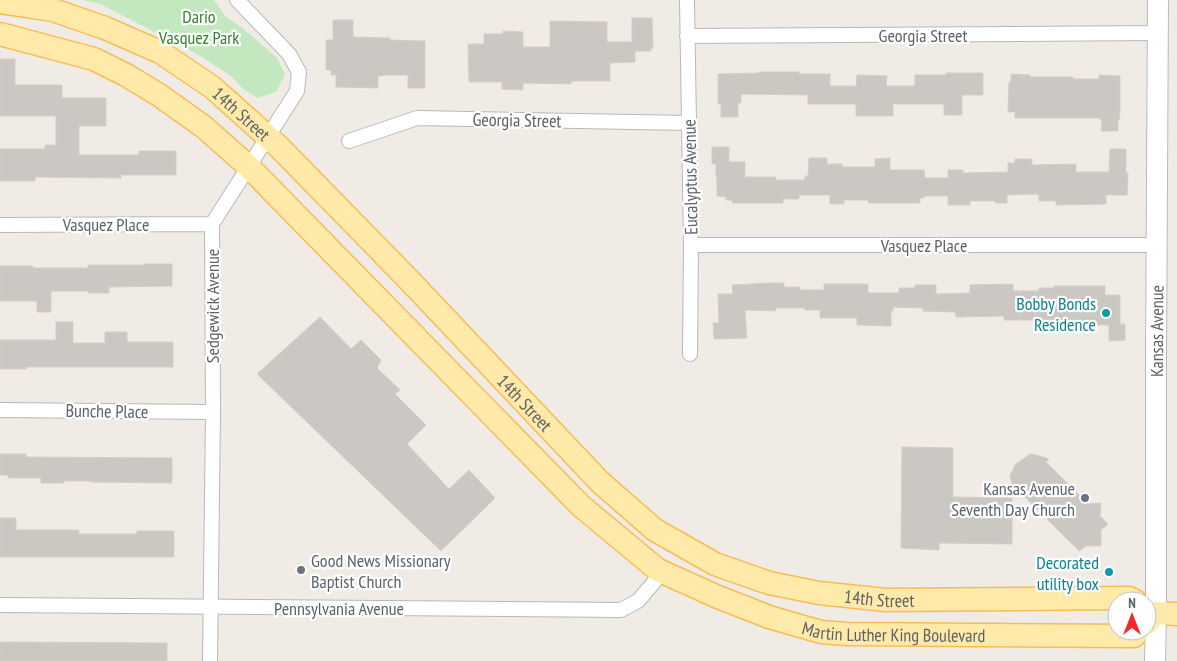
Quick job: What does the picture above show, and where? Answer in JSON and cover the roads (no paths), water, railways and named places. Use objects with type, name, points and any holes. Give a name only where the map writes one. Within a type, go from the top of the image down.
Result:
[{"type":"main road","name":"14th Street","points":[[0,2],[53,10],[105,28],[157,50],[212,87],[267,136],[409,280],[600,482],[654,530],[715,564],[769,583],[819,593],[886,600],[1107,598]]},
{"type":"main road","name":"14th Street","points":[[0,34],[94,59],[126,75],[159,95],[204,127],[249,167],[581,506],[658,570]]},
{"type":"main road","name":"Martin Luther King Boulevard","points":[[658,570],[769,617],[821,632],[846,634],[1107,636]]},
{"type":"street","name":"Sedgewick Avenue","points":[[210,661],[213,412],[212,224],[297,92],[299,72],[289,54],[237,0]]},
{"type":"street","name":"Eucalyptus Avenue","points":[[687,0],[691,245],[690,354]]},
{"type":"street","name":"Kansas Avenue","points":[[1157,591],[1158,0]]},
{"type":"street","name":"Georgia Street","points":[[687,36],[1158,33]]},
{"type":"street","name":"Georgia Street","points":[[349,141],[417,118],[689,124]]},
{"type":"street","name":"Vasquez Place","points":[[0,225],[212,224]]},
{"type":"street","name":"Vasquez Place","points":[[691,245],[1157,245]]},
{"type":"street","name":"Bunche Place","points":[[0,410],[213,412]]},
{"type":"street","name":"Pennsylvania Avenue","points":[[0,605],[621,610],[638,601],[654,581],[658,570]]},
{"type":"street","name":"Kansas Avenue","points":[[1155,661],[1156,641]]},
{"type":"place","name":"Bobby Bonds Residence","points":[[1106,313]]},
{"type":"place","name":"Kansas Avenue Seventh Day Church","points":[[1085,498]]},
{"type":"place","name":"Good News Missionary Baptist Church","points":[[301,570]]},
{"type":"place","name":"Decorated utility box","points":[[1109,572]]},
{"type":"park label","name":"Dario Vasquez Park","points":[[199,26]]}]
